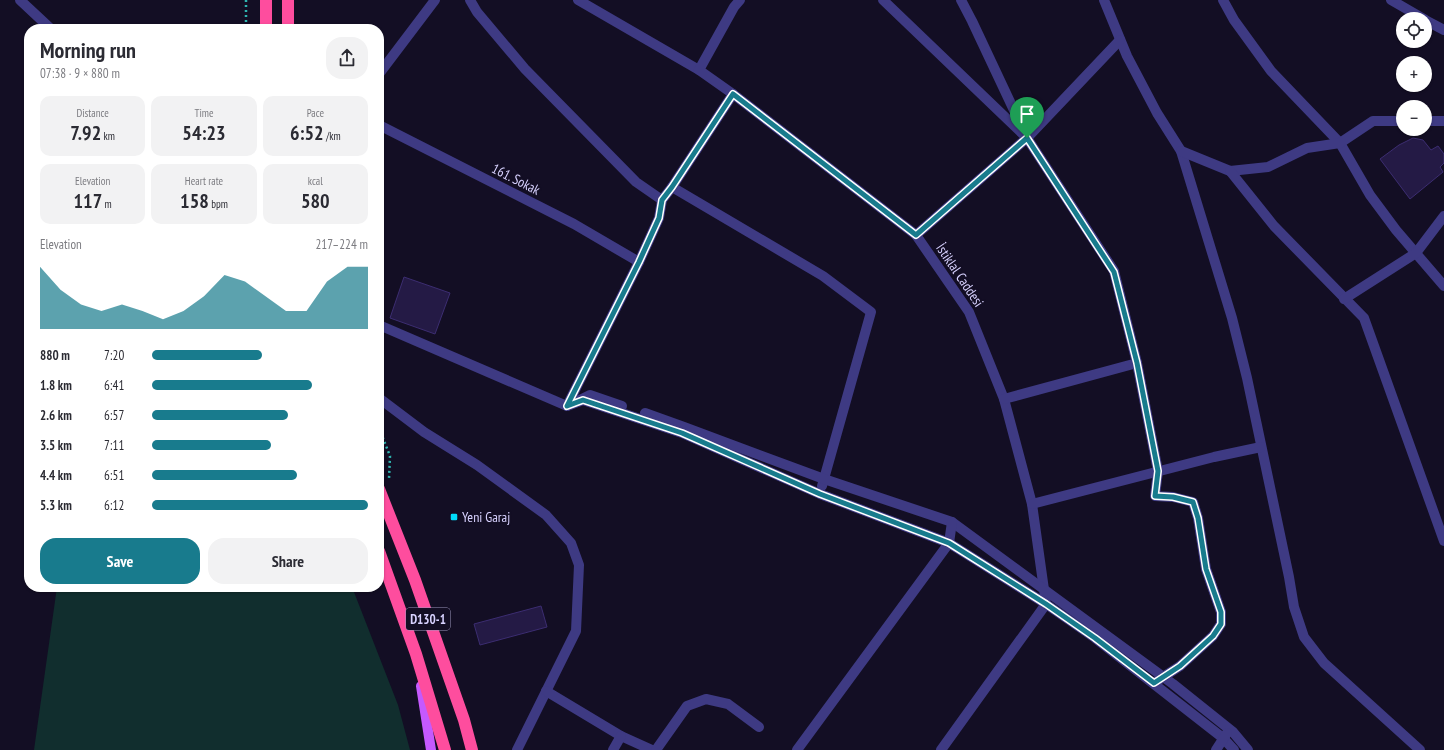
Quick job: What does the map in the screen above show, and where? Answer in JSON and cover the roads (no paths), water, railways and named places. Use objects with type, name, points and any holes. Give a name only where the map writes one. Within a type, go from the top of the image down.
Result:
[{"type":"highway","points":[[266,0],[266,24]]},
{"type":"highway","points":[[288,0],[288,24]]},
{"type":"highway","name":"D130-1","points":[[384,486],[464,720],[472,750]]},
{"type":"highway","name":"D130-1","points":[[384,565],[416,654],[445,750]]},
{"type":"main road","points":[[416,654],[431,750]]},
{"type":"street","points":[[20,0],[46,24]]},
{"type":"street","points":[[384,67],[435,0]]},
{"type":"street","points":[[470,0],[477,12],[525,69],[636,182],[662,200]]},
{"type":"street","name":"İstiklal Caddesi","points":[[578,0],[699,70],[733,94],[916,235],[969,312],[1004,399],[1032,504],[1046,604]]},
{"type":"street","points":[[699,70],[734,7],[740,0]]},
{"type":"street","points":[[883,0],[1027,138]]},
{"type":"street","points":[[961,0],[1027,138],[1114,272],[1137,363],[1158,471],[1155,496],[1173,497],[1193,502],[1198,518],[1206,569],[1221,612],[1221,624],[1213,636],[1184,662],[1154,683]]},
{"type":"street","points":[[1104,0],[1127,56],[1157,113],[1181,151],[1232,318],[1247,378],[1294,607],[1304,637],[1324,663],[1420,750]]},
{"type":"street","points":[[1223,0],[1234,20],[1271,71],[1340,143],[1370,194],[1416,254],[1444,286]]},
{"type":"street","points":[[1391,0],[1412,12]]},
{"type":"street","points":[[1432,23],[1444,30]]},
{"type":"street","points":[[916,235],[1027,138],[1120,40]]},
{"type":"street","points":[[567,406],[639,262],[659,218],[662,200],[733,94]]},
{"type":"street","points":[[1181,151],[1230,171],[1268,167],[1307,148],[1340,143],[1373,121],[1396,121]]},
{"type":"street","points":[[1432,121],[1444,121]]},
{"type":"street","name":"161. Sokak","points":[[384,128],[574,224],[639,262]]},
{"type":"street","points":[[1230,171],[1274,226],[1364,318],[1444,541]]},
{"type":"street","points":[[672,187],[823,276],[871,312],[820,494]]},
{"type":"street","points":[[1344,299],[1416,254],[1444,216]]},
{"type":"street","points":[[384,327],[567,406],[583,400],[682,433],[820,494],[949,543],[1046,604],[1095,638],[1154,683],[1222,738],[1234,750]]},
{"type":"street","points":[[1004,399],[1137,363]]},
{"type":"street","points":[[567,406],[590,395],[684,427],[824,479],[952,522],[1163,677],[1230,730],[1248,750]]},
{"type":"street","points":[[384,402],[424,432],[476,465],[546,515],[571,543],[579,565],[576,631],[517,750]]},
{"type":"street","points":[[1032,504],[1214,457],[1260,447]]},
{"type":"street","points":[[797,750],[949,543],[952,522]]},
{"type":"street","points":[[941,750],[1046,604]]},
{"type":"street","points":[[546,691],[621,736],[652,750]]},
{"type":"street","points":[[656,750],[687,706],[706,699],[728,704],[759,727]]},
{"type":"street","points":[[1216,750],[1222,738],[1230,730]]},
{"type":"street","points":[[613,750],[621,736]]},
{"type":"place","name":"Yeni Garaj","points":[[454,517]]}]
